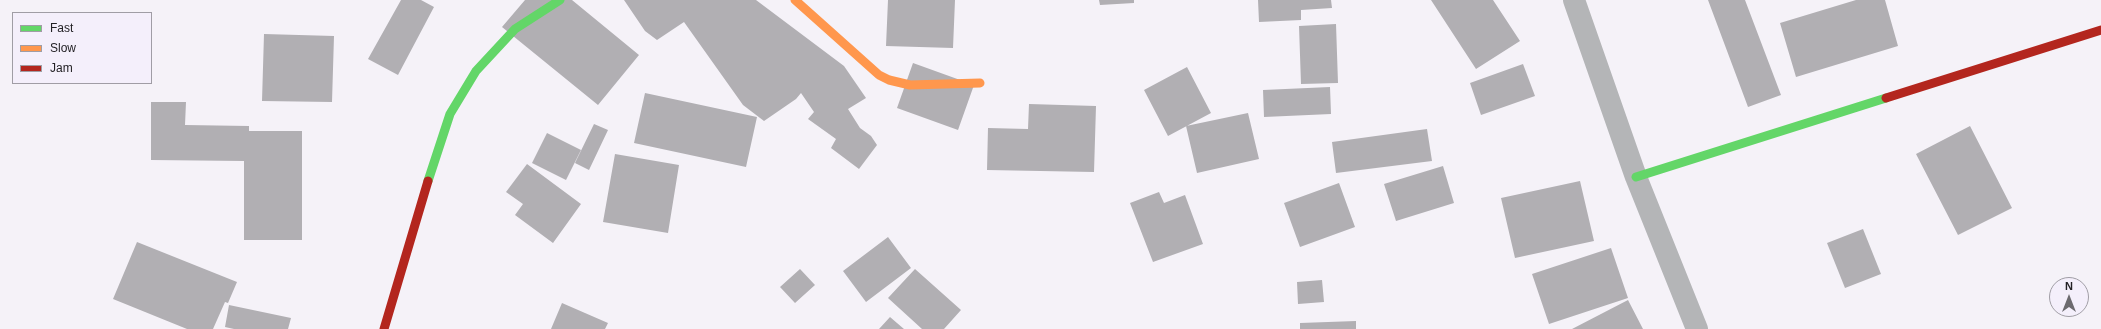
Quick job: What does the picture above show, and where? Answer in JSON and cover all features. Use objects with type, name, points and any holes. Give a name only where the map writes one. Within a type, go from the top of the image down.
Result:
[{"type":"street","points":[[384,329],[434,161],[450,114],[476,71],[515,29],[560,0]]},
{"type":"street","points":[[795,0],[879,75],[889,80],[910,85],[980,83]]},
{"type":"street","points":[[1574,0],[1636,177],[1697,329]]},
{"type":"street","points":[[1636,177],[2101,30]]},
{"type":"building","points":[[401,0],[421,0],[434,7],[398,75],[368,59]]},
{"type":"building","points":[[525,0],[572,0],[639,55],[598,105],[502,27]]},
{"type":"building","points":[[624,0],[756,0],[844,66],[866,98],[848,109],[860,128],[871,136],[877,145],[859,169],[831,148],[836,139],[808,119],[814,112],[801,93],[796,99],[764,121],[743,105],[684,22],[657,40],[645,31]]},
{"type":"building","points":[[888,0],[955,0],[953,48],[886,46]]},
{"type":"building","points":[[1099,0],[1134,0],[1134,3],[1100,5]]},
{"type":"building","points":[[1258,0],[1331,0],[1332,8],[1301,10],[1301,20],[1259,22]]},
{"type":"building","points":[[1431,0],[1493,0],[1520,41],[1476,69]]},
{"type":"building","points":[[1708,0],[1745,0],[1781,95],[1748,107]]},
{"type":"building","points":[[1856,0],[1885,0],[1898,46],[1796,77],[1780,23]]},
{"type":"building","points":[[1336,24],[1338,83],[1301,84],[1299,26]]},
{"type":"building","points":[[264,34],[334,36],[332,102],[262,101]]},
{"type":"building","points":[[913,63],[974,85],[958,130],[897,108]]},
{"type":"building","points":[[1523,64],[1535,96],[1481,115],[1470,83]]},
{"type":"building","points":[[1187,67],[1211,113],[1168,136],[1144,90]]},
{"type":"building","points":[[1330,87],[1331,114],[1264,117],[1263,90]]},
{"type":"building","points":[[645,93],[757,117],[746,167],[634,143]]},
{"type":"building","points":[[151,102],[186,102],[185,125],[249,126],[249,131],[302,131],[302,240],[244,240],[244,161],[151,160]]},
{"type":"building","points":[[1029,104],[1096,106],[1094,172],[987,170],[988,128],[1028,129]]},
{"type":"building","points":[[1248,113],[1259,159],[1197,173],[1186,126]]},
{"type":"building","points":[[594,124],[608,130],[589,170],[575,163]]},
{"type":"building","points":[[1970,126],[2012,208],[1958,235],[1916,154]]},
{"type":"building","points":[[1427,129],[1432,161],[1336,173],[1332,142]]},
{"type":"building","points":[[547,133],[581,150],[566,180],[532,163]]},
{"type":"building","points":[[615,154],[679,165],[668,233],[603,222]]},
{"type":"building","points":[[527,164],[581,204],[553,243],[515,215],[523,204],[506,192]]},
{"type":"building","points":[[1443,166],[1454,203],[1396,221],[1384,184]]},
{"type":"building","points":[[1580,181],[1594,241],[1515,258],[1501,198]]},
{"type":"building","points":[[1339,183],[1355,227],[1300,247],[1284,203]]},
{"type":"building","points":[[1159,192],[1164,203],[1185,195],[1203,244],[1153,262],[1130,203]]},
{"type":"building","points":[[1863,229],[1881,274],[1845,288],[1827,243]]},
{"type":"building","points":[[888,237],[911,268],[866,302],[843,271]]},
{"type":"building","points":[[137,242],[237,282],[228,303],[225,302],[213,329],[187,329],[113,299]]},
{"type":"building","points":[[1611,248],[1628,298],[1549,324],[1532,274]]},
{"type":"building","points":[[800,269],[815,285],[795,303],[780,287]]},
{"type":"building","points":[[915,269],[961,310],[944,329],[922,329],[888,298]]},
{"type":"building","points":[[1322,280],[1324,302],[1298,304],[1297,282]]},
{"type":"building","points":[[1628,300],[1643,329],[1572,329]]},
{"type":"building","points":[[562,303],[608,323],[605,329],[551,329]]},
{"type":"building","points":[[229,305],[291,318],[288,329],[234,329],[225,327]]},
{"type":"building","points":[[890,317],[904,329],[879,329]]},
{"type":"building","points":[[1356,321],[1356,329],[1300,329],[1300,323]]},
{"type":"traffic: fast","points":[[428,181],[450,114],[476,71],[515,29],[560,0]]},
{"type":"traffic: fast","points":[[1636,177],[1886,98]]},
{"type":"traffic: slow","points":[[795,0],[879,75],[889,80],[910,85],[980,83]]},
{"type":"traffic: jam","points":[[1886,98],[2101,30]]},
{"type":"traffic: jam","points":[[384,329],[428,181]]}]
